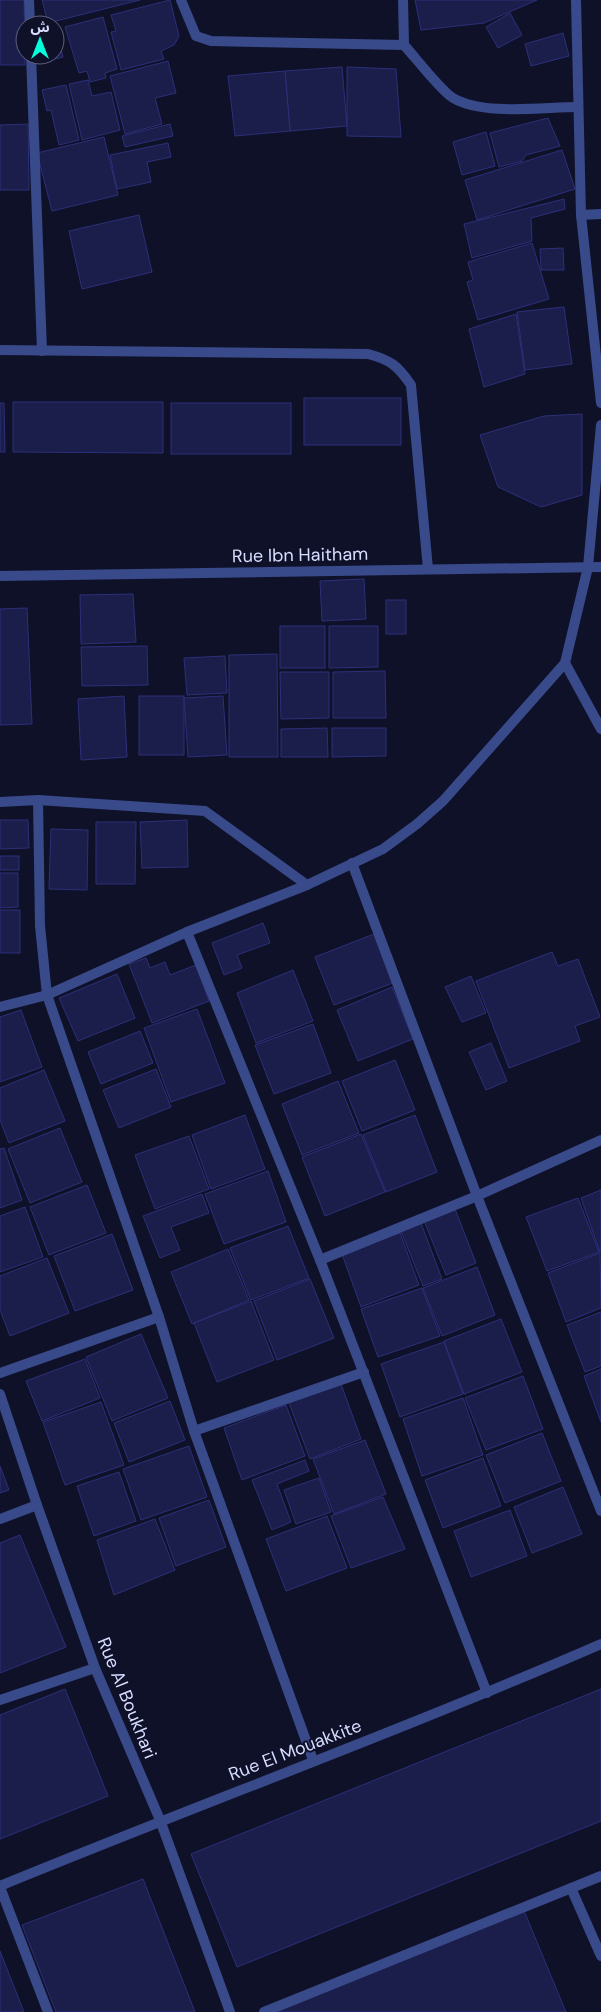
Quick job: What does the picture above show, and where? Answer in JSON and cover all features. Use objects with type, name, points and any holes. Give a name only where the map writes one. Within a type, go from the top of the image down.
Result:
[{"type":"street","points":[[29,0],[30,15]]},
{"type":"street","points":[[181,0],[196,36],[211,41],[404,45]]},
{"type":"street","points":[[403,0],[404,45],[452,98],[487,108],[578,107]]},
{"type":"street","points":[[576,0],[581,214],[601,403]]},
{"type":"street","points":[[31,65],[42,350]]},
{"type":"street","points":[[581,214],[601,214]]},
{"type":"street","points":[[0,350],[368,354],[384,358],[399,368],[411,385],[428,569]]},
{"type":"street","points":[[0,1007],[47,995],[187,932],[307,885],[352,862],[383,849],[417,824],[443,801],[565,663],[588,568],[601,425]]},
{"type":"street","name":"Rue Ibn Haitham","points":[[0,576],[601,567]]},
{"type":"street","points":[[565,663],[601,729]]},
{"type":"street","points":[[0,802],[38,800],[205,811],[307,885]]},
{"type":"street","points":[[38,800],[40,926],[47,995],[159,1317],[194,1431],[313,1760]]},
{"type":"street","points":[[352,862],[477,1196],[601,1512]]},
{"type":"street","points":[[187,932],[320,1260],[487,1693]]},
{"type":"street","points":[[320,1260],[477,1196],[601,1140]]},
{"type":"street","points":[[0,1373],[159,1317]]},
{"type":"street","points":[[194,1431],[364,1372]]},
{"type":"street","name":"Rue Al Boukhari","points":[[0,1394],[36,1505],[95,1668],[160,1820],[230,2012]]},
{"type":"street","points":[[0,1519],[36,1505]]},
{"type":"street","name":"Rue El Mouakkite","points":[[0,1886],[160,1820],[487,1693],[601,1644]]},
{"type":"street","points":[[0,1700],[95,1668]]},
{"type":"street","points":[[264,2012],[601,1876]]},
{"type":"street","points":[[0,1886],[48,2012]]},
{"type":"street","points":[[571,1888],[601,1956]]},
{"type":"building","points":[[0,0],[24,0],[24,15],[15,15],[15,65],[0,65]]},
{"type":"building","points":[[42,0],[140,0],[65,19],[65,15],[46,15]]},
{"type":"building","points":[[170,0],[179,36],[174,45],[161,51],[164,59],[121,70],[111,32],[116,31],[111,15]]},
{"type":"building","points":[[415,0],[537,0],[484,23],[421,30]]},
{"type":"building","points":[[510,13],[522,35],[498,48],[486,27]]},
{"type":"building","points":[[103,17],[117,69],[105,73],[106,78],[90,82],[87,71],[79,73],[65,27]]},
{"type":"building","points":[[563,33],[569,56],[531,66],[525,44]]},
{"type":"building","points":[[168,61],[176,93],[155,98],[162,124],[125,134],[110,76]]},
{"type":"building","points":[[342,67],[347,126],[290,131],[285,71]]},
{"type":"building","points":[[347,67],[396,69],[401,137],[347,136]]},
{"type":"building","points":[[285,71],[290,131],[235,136],[228,76]]},
{"type":"building","points":[[88,80],[92,96],[111,92],[120,130],[82,140],[69,84]]},
{"type":"building","points":[[66,85],[79,140],[59,145],[51,110],[47,111],[42,90]]},
{"type":"building","points":[[548,118],[560,146],[526,155],[522,161],[499,167],[490,133]]},
{"type":"building","points":[[28,124],[29,190],[0,190],[0,125]]},
{"type":"building","points":[[170,124],[173,136],[125,147],[122,136]]},
{"type":"building","points":[[486,132],[495,166],[462,175],[453,142]]},
{"type":"building","points":[[104,137],[118,195],[52,211],[37,153]]},
{"type":"building","points":[[168,143],[171,157],[147,162],[151,182],[117,189],[110,155]]},
{"type":"building","points":[[562,150],[575,189],[477,220],[465,180]]},
{"type":"building","points":[[564,199],[565,209],[531,218],[532,241],[472,258],[464,224]]},
{"type":"building","points":[[139,215],[152,272],[82,289],[69,231]]},
{"type":"building","points":[[532,243],[549,299],[478,320],[467,282],[473,280],[468,262]]},
{"type":"building","points":[[563,248],[564,270],[541,270],[540,249]]},
{"type":"building","points":[[564,307],[572,364],[525,370],[517,312]]},
{"type":"building","points":[[516,314],[525,374],[484,387],[469,329]]},
{"type":"building","points":[[304,398],[401,398],[401,445],[304,445]]},
{"type":"building","points":[[13,402],[163,402],[163,453],[13,452]]},
{"type":"building","points":[[0,403],[4,403],[5,452],[0,452]]},
{"type":"building","points":[[171,403],[291,403],[291,454],[171,454]]},
{"type":"building","points":[[582,414],[582,495],[541,507],[498,487],[480,435],[544,416]]},
{"type":"building","points":[[364,579],[366,619],[322,621],[320,581]]},
{"type":"building","points":[[133,594],[136,642],[81,644],[80,595]]},
{"type":"building","points":[[386,600],[406,600],[406,634],[386,634]]},
{"type":"building","points":[[27,608],[32,724],[0,725],[0,609]]},
{"type":"building","points":[[280,626],[325,626],[325,668],[280,668]]},
{"type":"building","points":[[329,626],[378,626],[378,667],[329,668]]},
{"type":"building","points":[[147,646],[148,685],[82,686],[81,647]]},
{"type":"building","points":[[277,654],[278,757],[229,757],[229,655]]},
{"type":"building","points":[[225,656],[227,693],[187,695],[184,658]]},
{"type":"building","points":[[385,671],[386,718],[333,718],[333,672]]},
{"type":"building","points":[[280,672],[329,672],[329,718],[281,719]]},
{"type":"building","points":[[124,696],[127,757],[81,760],[78,699]]},
{"type":"building","points":[[139,696],[184,696],[184,755],[139,755]]},
{"type":"building","points":[[223,696],[227,755],[188,757],[184,698]]},
{"type":"building","points":[[327,728],[328,757],[281,757],[281,729]]},
{"type":"building","points":[[332,728],[386,728],[386,756],[332,757]]},
{"type":"building","points":[[0,820],[28,820],[29,848],[0,849]]},
{"type":"building","points":[[187,820],[188,867],[142,868],[140,822]]},
{"type":"building","points":[[96,822],[136,822],[135,884],[96,884]]},
{"type":"building","points":[[51,829],[88,830],[87,890],[49,889]]},
{"type":"building","points":[[0,856],[19,856],[19,870],[0,870]]},
{"type":"building","points":[[0,873],[18,873],[18,907],[0,908]]},
{"type":"building","points":[[0,910],[20,910],[20,953],[0,953]]},
{"type":"building","points":[[263,923],[270,943],[237,955],[242,968],[224,975],[212,943]]},
{"type":"building","points":[[374,934],[393,983],[334,1005],[315,957]]},
{"type":"building","points":[[552,952],[558,966],[578,959],[600,1017],[575,1026],[580,1041],[509,1068],[476,981]]},
{"type":"building","points":[[146,958],[150,968],[165,962],[170,975],[196,965],[209,1001],[152,1023],[129,964]]},
{"type":"building","points":[[293,970],[313,1021],[256,1043],[237,993]]},
{"type":"building","points":[[117,974],[135,1018],[78,1041],[59,998]]},
{"type":"building","points":[[471,976],[486,1013],[462,1022],[445,987]]},
{"type":"building","points":[[392,987],[413,1039],[358,1061],[337,1010]]},
{"type":"building","points":[[197,1009],[225,1083],[171,1102],[144,1028]]},
{"type":"building","points":[[21,1010],[42,1067],[0,1082],[0,1017]]},
{"type":"building","points":[[313,1024],[331,1073],[274,1094],[255,1045]]},
{"type":"building","points":[[140,1031],[153,1063],[101,1084],[88,1052]]},
{"type":"building","points":[[491,1043],[507,1081],[486,1090],[469,1052]]},
{"type":"building","points":[[395,1060],[415,1110],[362,1131],[342,1081]]},
{"type":"building","points":[[156,1069],[171,1107],[119,1128],[103,1090]]},
{"type":"building","points":[[44,1070],[65,1121],[9,1143],[0,1120],[0,1088]]},
{"type":"building","points":[[338,1081],[359,1133],[302,1155],[282,1104]]},
{"type":"building","points":[[245,1115],[265,1169],[211,1189],[192,1135]]},
{"type":"building","points":[[415,1115],[437,1172],[386,1192],[363,1135]]},
{"type":"building","points":[[60,1128],[82,1182],[30,1203],[8,1149]]},
{"type":"building","points":[[361,1134],[385,1192],[325,1216],[302,1157]]},
{"type":"building","points":[[189,1136],[209,1189],[155,1209],[135,1155]]},
{"type":"building","points":[[4,1148],[22,1200],[0,1208],[0,1149]]},
{"type":"building","points":[[268,1171],[286,1222],[224,1244],[205,1194]]},
{"type":"building","points":[[87,1185],[106,1233],[49,1255],[30,1207]]},
{"type":"building","points":[[601,1190],[601,1252],[600,1252],[581,1198]]},
{"type":"building","points":[[202,1194],[209,1213],[171,1227],[180,1250],[160,1258],[143,1216]]},
{"type":"building","points":[[578,1198],[599,1252],[547,1271],[526,1217]]},
{"type":"building","points":[[25,1207],[43,1257],[0,1272],[0,1216]]},
{"type":"building","points":[[455,1209],[476,1263],[446,1275],[424,1221]]},
{"type":"building","points":[[421,1223],[442,1279],[423,1286],[401,1231]]},
{"type":"building","points":[[288,1226],[309,1278],[251,1300],[230,1248]]},
{"type":"building","points":[[400,1233],[419,1285],[361,1307],[342,1254]]},
{"type":"building","points":[[112,1234],[133,1290],[75,1311],[54,1256]]},
{"type":"building","points":[[228,1249],[249,1300],[192,1324],[171,1272]]},
{"type":"building","points":[[600,1253],[601,1308],[566,1322],[548,1273]]},
{"type":"building","points":[[47,1258],[69,1313],[10,1336],[0,1310],[0,1276]]},
{"type":"building","points":[[477,1267],[495,1315],[442,1336],[423,1288]]},
{"type":"building","points":[[310,1279],[334,1338],[277,1360],[254,1301]]},
{"type":"building","points":[[422,1288],[440,1336],[378,1357],[361,1309]]},
{"type":"building","points":[[251,1301],[274,1360],[217,1382],[194,1323]]},
{"type":"building","points":[[601,1312],[601,1366],[585,1372],[567,1325]]},
{"type":"building","points":[[501,1319],[522,1372],[464,1394],[444,1341]]},
{"type":"building","points":[[141,1334],[168,1398],[112,1421],[86,1357]]},
{"type":"building","points":[[444,1342],[463,1394],[400,1417],[381,1364]]},
{"type":"building","points":[[85,1359],[100,1398],[42,1421],[26,1381]]},
{"type":"building","points":[[601,1369],[601,1422],[584,1376]]},
{"type":"building","points":[[523,1376],[543,1429],[486,1450],[465,1398]]},
{"type":"building","points":[[341,1384],[361,1439],[310,1459],[289,1403]]},
{"type":"building","points":[[463,1398],[483,1455],[422,1476],[403,1419]]},
{"type":"building","points":[[170,1401],[185,1440],[129,1462],[114,1423]]},
{"type":"building","points":[[101,1402],[124,1465],[65,1485],[43,1422]]},
{"type":"building","points":[[286,1405],[305,1456],[242,1480],[224,1428]]},
{"type":"building","points":[[542,1433],[561,1481],[505,1503],[486,1455]]},
{"type":"building","points":[[365,1440],[386,1494],[334,1514],[313,1459]]},
{"type":"building","points":[[189,1446],[207,1497],[141,1520],[123,1469]]},
{"type":"building","points":[[483,1458],[501,1506],[443,1528],[425,1480]]},
{"type":"building","points":[[305,1460],[309,1471],[277,1484],[291,1522],[272,1530],[252,1480]]},
{"type":"building","points":[[0,1466],[9,1490],[0,1493]]},
{"type":"building","points":[[119,1472],[136,1521],[94,1536],[77,1486]]},
{"type":"building","points":[[319,1478],[331,1512],[296,1524],[284,1490]]},
{"type":"building","points":[[563,1487],[582,1534],[532,1553],[514,1507]]},
{"type":"building","points":[[383,1497],[405,1549],[351,1568],[331,1516]]},
{"type":"building","points":[[209,1500],[226,1547],[176,1566],[159,1518]]},
{"type":"building","points":[[510,1510],[527,1556],[471,1577],[454,1531]]},
{"type":"building","points":[[327,1516],[347,1568],[286,1591],[266,1539]]},
{"type":"building","points":[[155,1519],[175,1570],[114,1595],[97,1540]]},
{"type":"building","points":[[20,1535],[66,1647],[0,1673],[0,1543]]},
{"type":"building","points":[[65,1689],[108,1796],[0,1839],[0,1715]]},
{"type":"building","points":[[601,1689],[601,1821],[237,1967],[191,1854]]},
{"type":"building","points":[[143,1879],[195,2012],[56,2012],[22,1925]]},
{"type":"building","points":[[522,1906],[566,2012],[264,2012]]},
{"type":"building","points":[[0,1951],[24,2012],[0,2012]]}]
